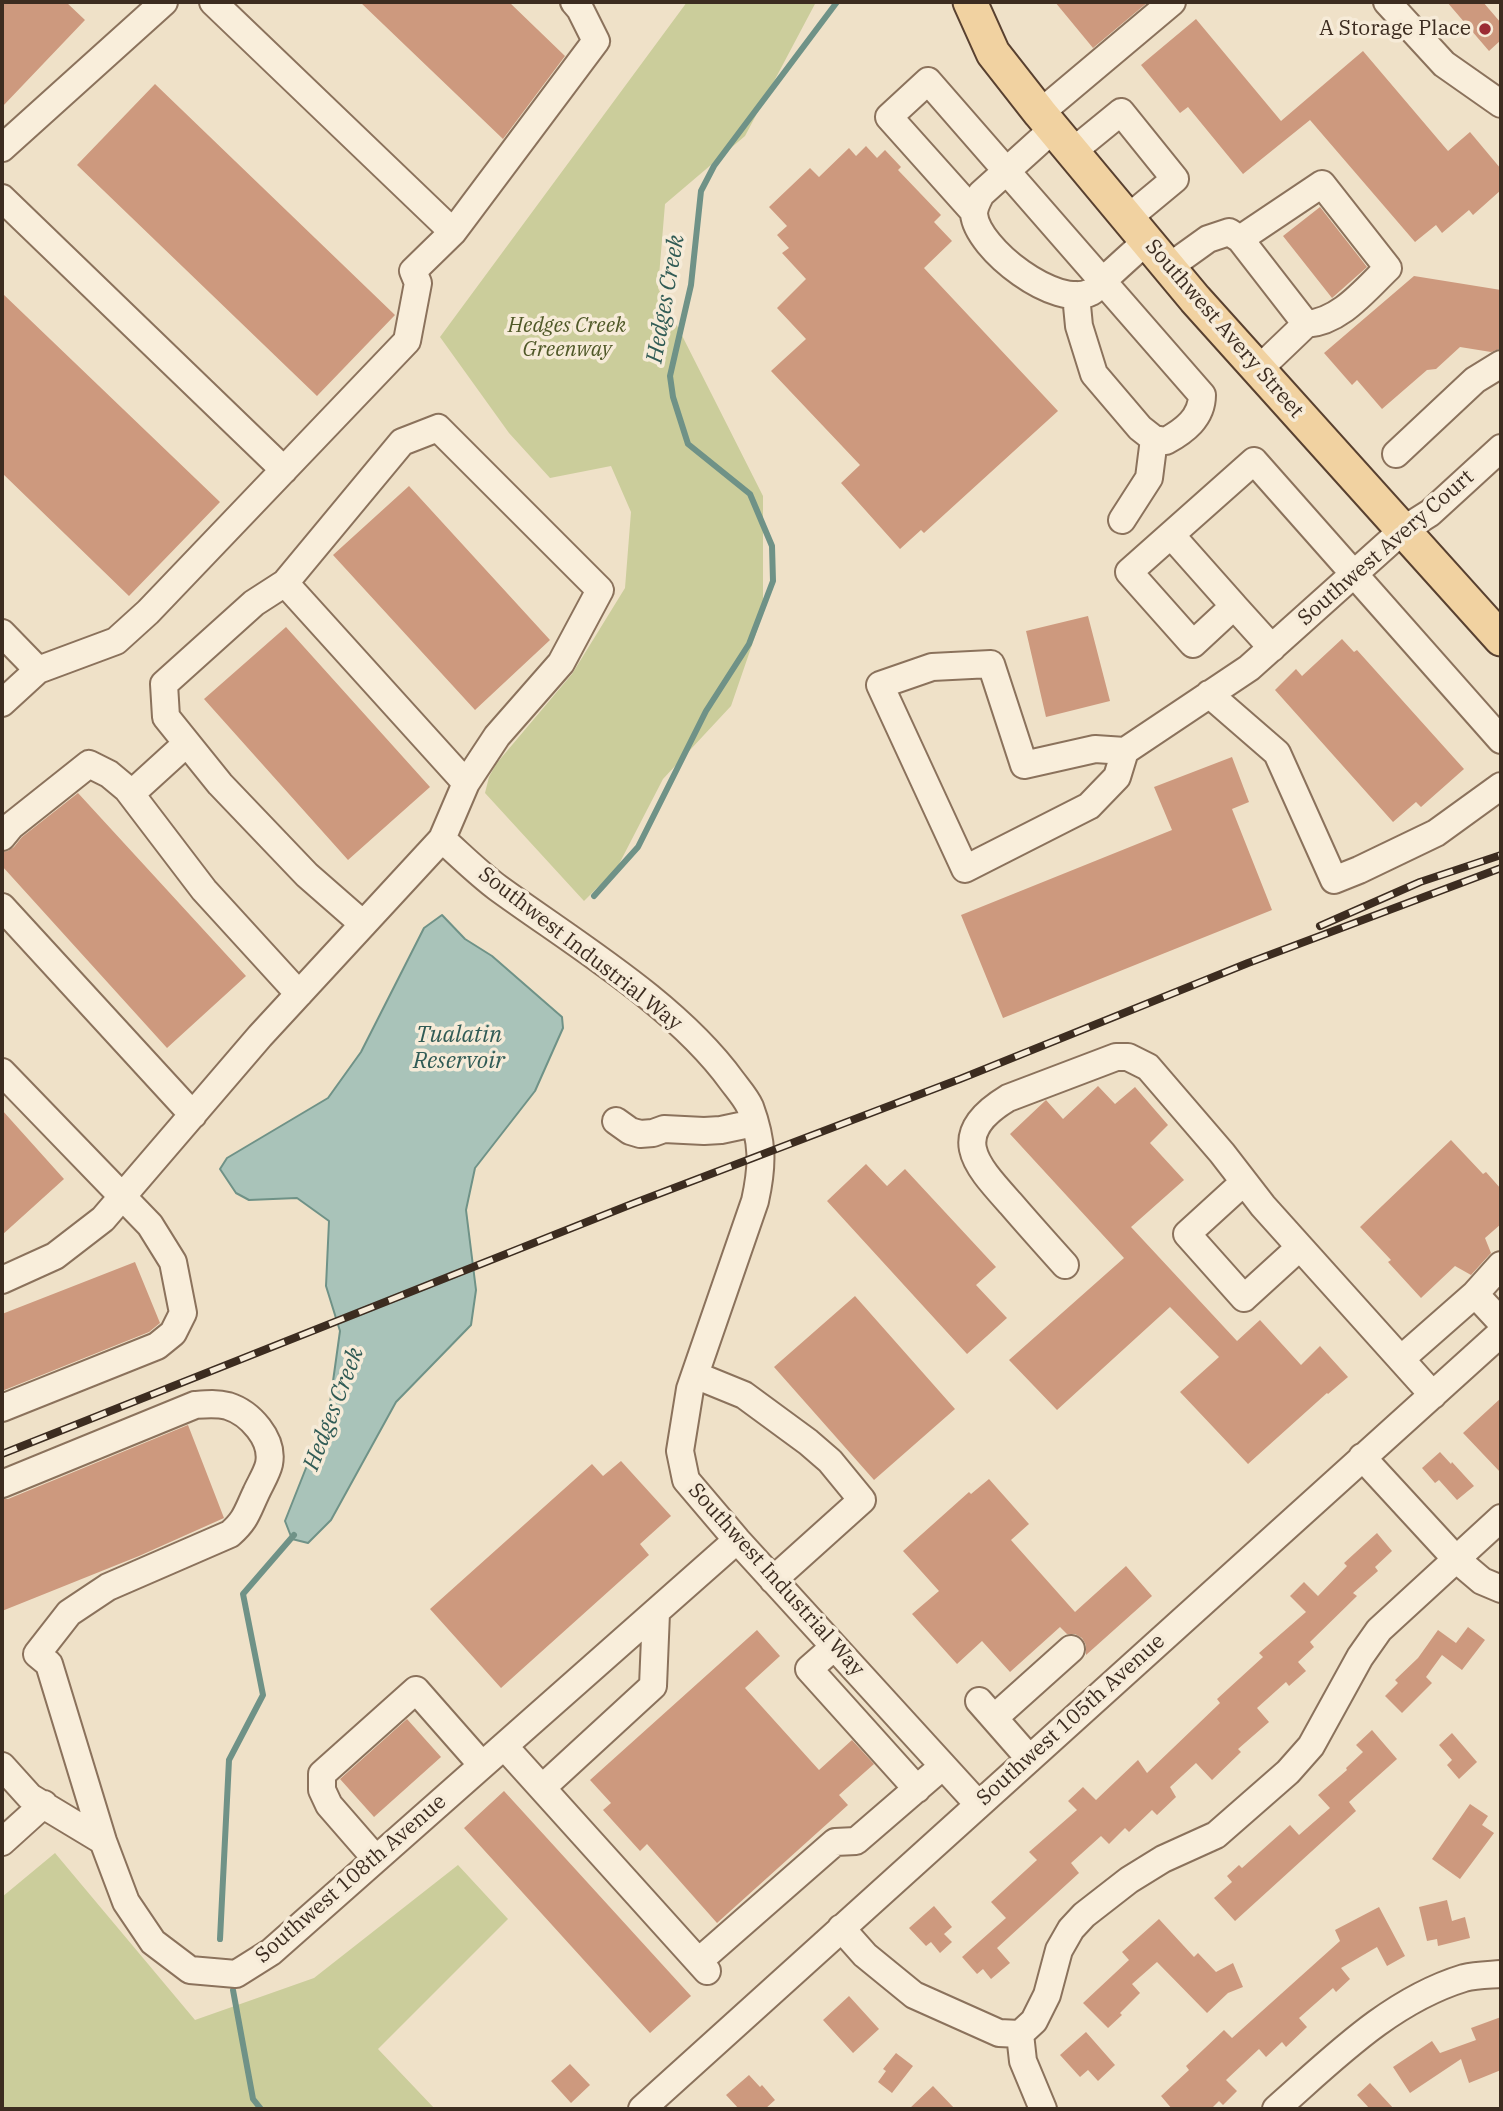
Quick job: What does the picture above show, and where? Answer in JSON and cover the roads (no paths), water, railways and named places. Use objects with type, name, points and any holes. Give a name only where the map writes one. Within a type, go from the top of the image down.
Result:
[{"type":"main road","name":"Southwest Avery Street","points":[[970,2],[993,53],[1055,131],[1169,267],[1501,639]]},
{"type":"street","points":[[2,148],[164,2]]},
{"type":"street","points":[[213,2],[453,232]]},
{"type":"street","points":[[2,704],[38,670],[116,641],[148,612],[407,341],[418,283],[413,271],[453,232],[596,41],[574,2]]},
{"type":"street","points":[[974,212],[981,194],[1055,131],[1172,2]]},
{"type":"street","points":[[1387,2],[1444,64],[1501,104]]},
{"type":"street","points":[[1055,131],[1121,112],[1175,179],[1103,280],[1091,292],[1076,295],[1036,283],[998,254],[977,224],[974,212],[889,117],[928,81],[1103,280],[1202,395],[1198,414],[1186,428],[1166,441],[1154,439],[1140,428],[1094,374],[1079,326],[1076,295]]},
{"type":"street","points":[[1240,239],[1322,184],[1388,268],[1338,314],[1319,324],[1306,324],[1259,369]]},
{"type":"street","points":[[2,198],[284,470]]},
{"type":"street","points":[[1169,267],[1208,239],[1229,232],[1240,239],[1306,324]]},
{"type":"street","points":[[1396,454],[1475,380],[1496,374]]},
{"type":"street","points":[[2,1280],[55,1256],[103,1219],[299,994],[442,839],[466,782],[496,736],[561,663],[600,590],[438,428],[402,442],[285,583],[254,603],[164,684],[166,717],[220,784],[307,875],[363,924]]},
{"type":"street","points":[[1122,520],[1149,478],[1154,439]]},
{"type":"street","name":"Southwest Avery Court","points":[[1125,751],[1249,668],[1403,530],[1430,513],[1501,448]]},
{"type":"street","points":[[1234,606],[1193,645],[1129,572],[1254,461],[1501,740]]},
{"type":"street","points":[[1171,535],[1272,648]]},
{"type":"street","points":[[285,583],[466,782]]},
{"type":"street","points":[[2,633],[38,670]]},
{"type":"street","points":[[991,664],[1024,765],[1095,749],[1125,751],[1117,777],[1089,806],[965,869],[880,685],[932,667],[991,664]]},
{"type":"street","points":[[1209,694],[1277,753],[1334,880],[1436,833],[1501,786]]},
{"type":"street","points":[[131,794],[187,743]]},
{"type":"street","points":[[2,837],[11,826],[89,764],[108,774],[131,794],[204,890],[299,994]]},
{"type":"street","name":"Southwest Industrial Way","points":[[442,839],[495,886],[641,992],[688,1033],[723,1069],[749,1105],[762,1156],[761,1176],[755,1201],[690,1389],[680,1451],[686,1480],[773,1580],[978,1804]]},
{"type":"street","points":[[2,907],[193,1115]]},
{"type":"street","points":[[1065,1265],[981,1171],[972,1151],[973,1133],[982,1119],[1008,1098],[1116,1057],[1128,1057],[1148,1068],[1300,1247],[1433,1395]]},
{"type":"street","points":[[2,1072],[150,1225],[173,1262],[183,1313],[173,1333],[157,1346],[2,1408]]},
{"type":"street","points":[[616,1121],[630,1131],[640,1134],[664,1129],[721,1130],[754,1123]]},
{"type":"street","points":[[1244,1182],[1187,1234],[1244,1298],[1300,1247]]},
{"type":"street","points":[[1401,1359],[1475,1294],[1501,1265]]},
{"type":"street","points":[[1475,1294],[1501,1322]]},
{"type":"street","name":"Southwest 105th Avenue","points":[[654,2105],[841,1928],[1501,1333]]},
{"type":"street","points":[[695,1375],[744,1395],[808,1442],[830,1461],[862,1500],[773,1580]]},
{"type":"street","name":"Southwest 108th Avenue","points":[[2,1484],[195,1405],[214,1403],[230,1407],[263,1433],[269,1464],[242,1524],[230,1534],[108,1587],[69,1613],[37,1654],[49,1664],[103,1841],[126,1902],[153,1942],[190,1970],[236,1975],[271,1952],[737,1540]]},
{"type":"street","points":[[1363,1457],[1456,1559],[1482,1581],[1501,1589]]},
{"type":"street","points":[[841,1928],[865,1955],[914,1996],[999,2033],[1020,2034],[1034,2021],[1047,1995],[1059,1950],[1071,1929],[1129,1880],[1163,1859],[1216,1835],[1288,1772],[1311,1746],[1360,1657],[1379,1630],[1501,1518]]},
{"type":"street","points":[[542,1788],[653,1686],[656,1613]]},
{"type":"street","points":[[834,1647],[809,1669],[917,1788]]},
{"type":"street","points":[[1029,1758],[986,1710],[1071,1649]]},
{"type":"street","points":[[376,1859],[328,1805],[322,1790],[323,1774],[416,1690],[482,1765]]},
{"type":"street","points":[[504,1746],[703,1966],[835,1842],[856,1840],[943,1766]]},
{"type":"street","points":[[2,1766],[30,1797],[103,1841]]},
{"type":"street","points":[[2,1842],[44,1804]]},
{"type":"street","points":[[1276,2109],[1371,2026],[1415,1997],[1466,1978],[1501,1974]]},
{"type":"street","points":[[1020,2034],[1023,2061],[1043,2109]]},
{"type":"water","name":"Tualatin Reservoir","points":[[442,915],[465,939],[492,956],[562,1017],[563,1028],[535,1091],[475,1168],[466,1210],[476,1290],[471,1325],[396,1402],[331,1520],[308,1543],[292,1539],[285,1521],[329,1410],[340,1331],[326,1286],[329,1221],[297,1198],[249,1200],[236,1193],[220,1169],[227,1158],[328,1098],[361,1052],[424,928]]},
{"type":"waterway","name":"Hedges Creek","points":[[594,896],[638,847],[706,711],[749,644],[773,581],[772,546],[750,494],[688,444],[673,397],[670,376],[691,285],[701,191],[714,166],[837,2]]},
{"type":"waterway","name":"Hedges Creek","points":[[220,1939],[229,1760],[263,1695],[243,1594],[294,1535]]},
{"type":"waterway","name":"Hedges Creek","points":[[233,1990],[253,2099],[261,2109]]},
{"type":"railway","points":[[1320,926],[1420,882],[1501,855]]},
{"type":"railway","points":[[2,1454],[632,1204],[960,1079],[1248,963],[1501,868]]},
{"type":"place","name":"A Storage Place","points":[[1485,29]]},
{"type":"park label","name":"Hedges Creek Greenway","points":[[567,338]]}]
